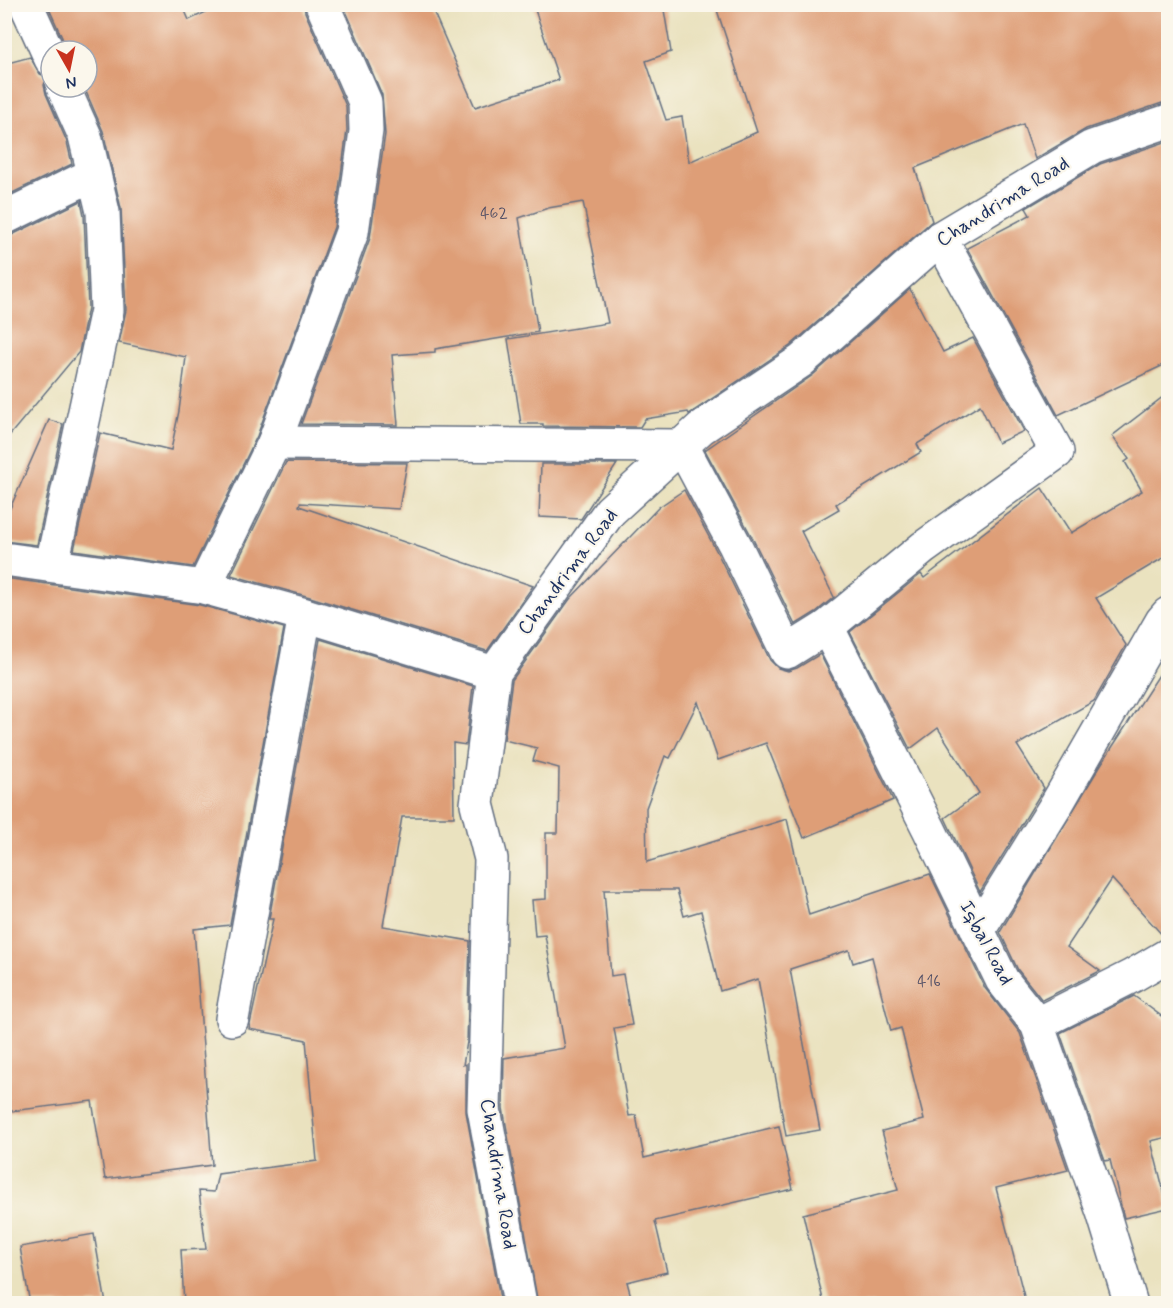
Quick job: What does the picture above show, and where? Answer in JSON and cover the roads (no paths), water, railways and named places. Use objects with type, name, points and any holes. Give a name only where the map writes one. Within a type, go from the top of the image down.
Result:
[{"type":"street","points":[[26,4],[42,39]]},
{"type":"street","points":[[204,587],[274,442],[352,232],[366,131],[365,102],[322,4]]},
{"type":"street","points":[[52,564],[107,309],[104,212],[85,136],[68,99]]},
{"type":"street","name":"Chandrima Road","points":[[520,1304],[484,1109],[491,860],[477,804],[494,673],[610,511],[701,428],[801,361],[939,238],[1092,147],[1168,121]]},
{"type":"street","points":[[4,218],[94,174]]},
{"type":"street","points":[[274,442],[682,446],[735,545],[787,652],[827,627],[923,548],[1057,452],[939,238]]},
{"type":"street","points":[[4,559],[204,587],[305,615],[494,673]]},
{"type":"street","points":[[978,932],[1055,807],[1168,614]]},
{"type":"street","points":[[232,1020],[305,615]]},
{"type":"street","name":"Iqbal Road","points":[[827,627],[1002,980],[1037,1024],[1103,1212],[1131,1304]]},
{"type":"street","points":[[1037,1024],[1168,955]]}]
